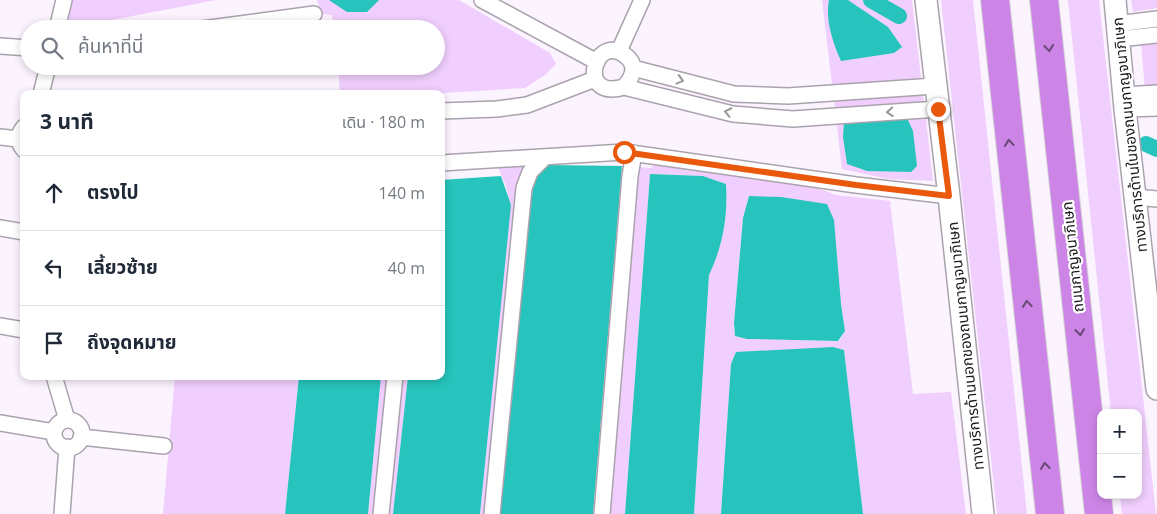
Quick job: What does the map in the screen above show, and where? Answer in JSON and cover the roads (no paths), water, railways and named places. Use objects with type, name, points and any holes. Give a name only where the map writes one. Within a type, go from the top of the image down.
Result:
[{"type":"highway","points":[[995,0],[1050,514]]},
{"type":"highway","name":"ถนนกาญจนาภิเษก","points":[[1044,0],[1099,514]]},
{"type":"main road","name":"ทางบริการด้านนอกของถนนกาญจนาภิเษก","points":[[926,0],[983,514]]},
{"type":"main road","name":"ทางบริการด้านในของถนนกาญจนาภิเษก","points":[[1115,0],[1124,102],[1156,365],[1157,389]]},
{"type":"street","points":[[59,20],[64,0]]},
{"type":"street","points":[[482,0],[597,62]]},
{"type":"street","points":[[619,52],[642,0]]},
{"type":"street","points":[[269,20],[314,14]]},
{"type":"street","points":[[1118,31],[1157,19]]},
{"type":"street","points":[[1118,31],[1157,35]]},
{"type":"street","points":[[0,46],[20,47]]},
{"type":"street","points":[[608,52],[619,52],[628,57],[633,68],[632,79],[624,87],[614,90],[603,88],[595,79],[594,68],[597,62],[598,58],[608,52]]},
{"type":"street","points":[[633,68],[734,94],[788,96],[935,86]]},
{"type":"street","points":[[42,90],[46,75]]},
{"type":"street","points":[[445,111],[526,105],[595,79]]},
{"type":"street","points":[[624,87],[733,114],[793,119],[938,109]]},
{"type":"street","points":[[1124,102],[1157,93]]},
{"type":"street","points":[[1124,102],[1157,108]]},
{"type":"street","points":[[0,136],[20,139]]},
{"type":"street","points":[[445,163],[624,152],[856,185],[949,196]]},
{"type":"street","points":[[602,514],[630,176],[634,153]]},
{"type":"street","points":[[492,514],[524,188],[530,172],[545,157]]},
{"type":"street","points":[[1136,197],[1157,199]]},
{"type":"street","points":[[0,228],[20,231]]},
{"type":"street","points":[[0,326],[20,329]]},
{"type":"street","points":[[55,380],[66,420]]},
{"type":"street","points":[[381,514],[395,380]]},
{"type":"street","points":[[66,420],[79,425],[81,437],[76,445],[67,448],[59,444],[54,432],[58,424],[66,420]]},
{"type":"street","points":[[0,423],[54,432]]},
{"type":"street","points":[[81,437],[164,446]]},
{"type":"street","points":[[62,514],[67,448]]},
{"type":"waterway","points":[[871,0],[899,16]]},
{"type":"waterway","points":[[1146,144],[1157,149]]}]
